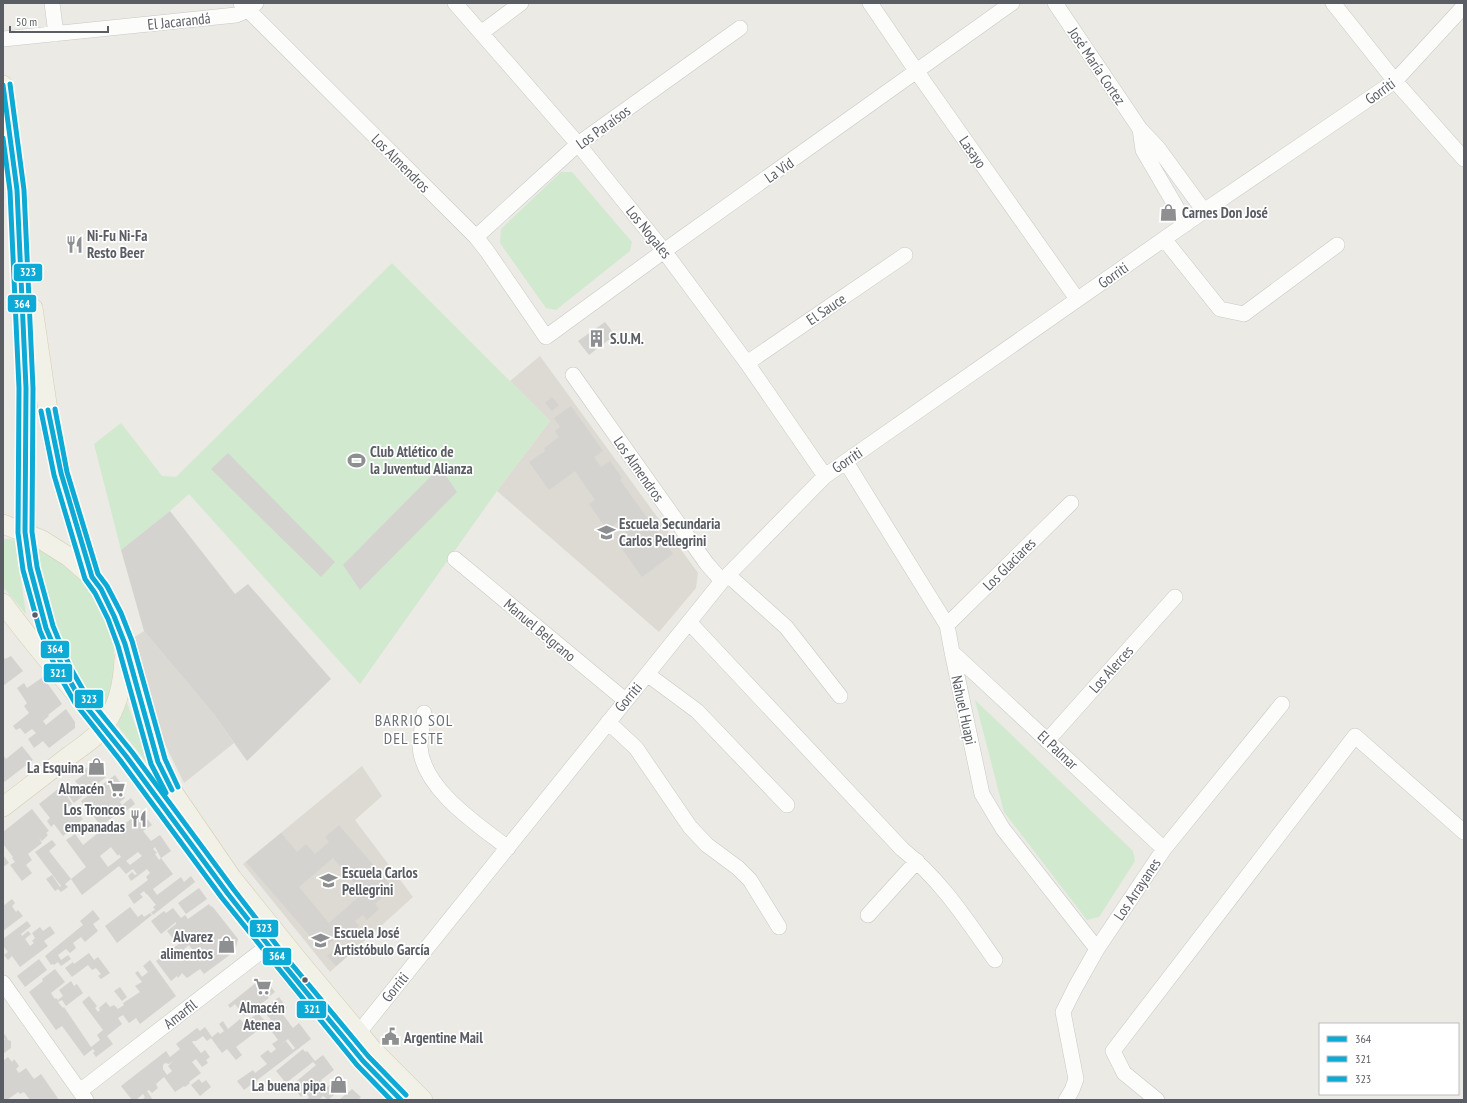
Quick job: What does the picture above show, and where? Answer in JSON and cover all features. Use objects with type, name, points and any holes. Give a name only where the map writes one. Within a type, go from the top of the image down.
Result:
[{"type":"main road","points":[[3,85],[4,106],[51,432],[61,476],[92,577]]},
{"type":"main road","points":[[17,190],[26,388],[12,529],[30,568],[46,628],[64,670],[84,704],[91,722],[90,734],[87,742]]},
{"type":"main road","points":[[12,529],[42,540],[69,557],[92,577],[101,589],[125,644],[158,762],[173,792],[274,941]]},
{"type":"main road","points":[[3,603],[22,629],[128,758],[228,894],[274,941],[355,1038],[374,1050],[423,1100]]},
{"type":"main road","points":[[3,807],[103,728],[111,715],[121,686],[125,644]]},
{"type":"main road","points":[[87,742],[112,749],[128,758]]},
{"type":"main road","points":[[355,1038],[363,1061],[400,1100]]},
{"type":"street","points":[[52,3],[56,34]]},
{"type":"street","name":"Los Nogales","points":[[455,3],[578,144],[664,251],[747,363],[825,476]]},
{"type":"street","points":[[481,33],[521,3]]},
{"type":"street","name":"Lasayo","points":[[870,3],[1077,299]]},
{"type":"street","name":"La Vid","points":[[546,337],[1012,3]]},
{"type":"street","name":"José María Cortez","points":[[1054,3],[1140,129],[1158,148],[1204,211]]},
{"type":"street","points":[[1333,3],[1395,81],[1464,159]]},
{"type":"street","name":"El Jacarandá","points":[[3,38],[56,34],[236,15],[248,6]]},
{"type":"street","name":"Los Almendros","points":[[248,6],[476,238],[487,251],[546,337]]},
{"type":"street","name":"Gorriti","points":[[355,1038],[625,700],[725,578],[825,476],[1077,299],[1395,81],[1464,6]]},
{"type":"street","name":"Los Paraísos","points":[[476,238],[578,144],[740,28]]},
{"type":"street","name":"José María Cortez","points":[[1140,129],[1143,150],[1186,224]]},
{"type":"street","points":[[1164,239],[1220,308],[1244,314],[1337,245]]},
{"type":"street","name":"El Sauce","points":[[747,363],[905,255]]},
{"type":"street","name":"Los Almendros","points":[[573,375],[707,564],[786,627],[840,696]]},
{"type":"street","name":"Nahuel Huapi","points":[[846,462],[948,626],[952,652],[982,794],[1003,829],[1097,949]]},
{"type":"street","name":"Los Glaciares","points":[[948,626],[1071,503]]},
{"type":"street","name":"Manuel Belgrano","points":[[455,559],[625,700]]},
{"type":"street","name":"Los Alerces","points":[[1047,741],[1175,597]]},
{"type":"street","points":[[689,622],[902,849],[917,861],[949,895],[995,960]]},
{"type":"street","name":"El Palmar","points":[[952,652],[1164,849]]},
{"type":"street","points":[[647,674],[697,711],[787,805]]},
{"type":"street","name":"Los Arrayanes","points":[[1066,1100],[1076,1079],[1063,1012],[1074,988],[1097,949],[1164,849],[1282,704]]},
{"type":"street","points":[[424,713],[420,746],[425,769],[447,799],[508,848]]},
{"type":"street","points":[[608,722],[636,748],[690,827],[707,845],[738,868],[750,880],[779,927]]},
{"type":"street","points":[[1157,1100],[1124,1073],[1114,1051],[1355,736],[1464,832]]},
{"type":"street","points":[[868,915],[917,861]]},
{"type":"street","name":"Amarfil","points":[[83,1096],[274,941]]},
{"type":"street","points":[[3,984],[83,1096]]},
{"type":"shaded area","name":"Escuela Secundaria Carlos Pellegrini","points":[[540,356],[698,573],[696,588],[659,632],[497,491],[550,421],[510,381]]},
{"type":"shaded area","points":[[144,631],[213,713],[234,743],[184,783],[163,740],[133,638]]},
{"type":"shaded area","name":"Escuela Carlos Pellegrini","points":[[362,766],[382,796],[355,820],[413,897],[330,972],[243,864]]},
{"type":"green space","points":[[561,172],[572,172],[632,242],[630,251],[556,310],[546,308],[500,243],[501,229]]},
{"type":"green space","name":"Club Atlético de la Juventud Alianza","points":[[392,263],[550,421],[497,491],[360,684],[189,494],[121,550],[94,444],[121,423],[162,476],[176,477]]},
{"type":"green space","points":[[3,539],[11,539],[15,541],[26,614],[3,587]]},
{"type":"green space","points":[[36,548],[45,551],[79,578],[92,596],[110,629],[114,649],[113,691],[101,714],[70,664],[60,643],[37,558]]},
{"type":"green space","points":[[975,700],[1133,851],[1135,861],[1099,917],[1087,920],[1004,812]]},
{"type":"green space","points":[[127,703],[149,763],[147,763],[117,725]]},
{"type":"building","name":"S.U.M.","points":[[605,322],[615,335],[589,355],[578,341]]},
{"type":"building","points":[[552,397],[559,405],[552,411],[545,403]]},
{"type":"building","points":[[571,406],[603,451],[594,457],[601,467],[610,461],[622,478],[620,480],[673,554],[642,577],[617,542],[628,535],[618,522],[607,530],[589,504],[595,500],[575,471],[549,490],[529,462],[545,451],[544,448],[559,437],[555,431],[560,427],[554,418]]},
{"type":"building","points":[[228,453],[335,562],[321,577],[211,469]]},
{"type":"building","points":[[440,467],[457,492],[360,590],[343,565]]},
{"type":"building","points":[[170,511],[235,594],[248,584],[331,679],[247,761],[213,713],[144,631],[121,550]]},
{"type":"building","points":[[3,656],[5,659],[11,656],[23,671],[3,686]]},
{"type":"building","points":[[43,677],[62,704],[43,721],[46,725],[66,709],[75,722],[75,728],[49,748],[43,741],[34,748],[28,739],[36,733],[32,729],[25,734],[20,728],[16,730],[13,726],[29,713],[24,706],[27,703],[17,688],[24,683],[27,688]]},
{"type":"building","points":[[22,746],[33,760],[3,783],[3,755],[6,759]]},
{"type":"building","points":[[95,761],[103,762],[98,766],[106,777],[74,803],[67,794],[79,786],[75,781],[86,773],[84,770]]},
{"type":"building","points":[[115,775],[124,788],[120,791],[125,798],[120,802],[122,805],[131,798],[135,804],[127,810],[125,808],[105,823],[107,826],[111,823],[117,830],[141,811],[152,825],[143,831],[151,841],[160,835],[171,851],[161,858],[173,874],[153,889],[157,895],[181,877],[184,882],[191,876],[195,882],[153,915],[151,912],[155,910],[153,907],[156,905],[144,891],[140,894],[143,897],[134,904],[128,895],[148,880],[146,877],[150,873],[147,869],[131,881],[128,876],[132,872],[135,875],[137,874],[133,869],[126,874],[119,866],[82,895],[71,879],[86,867],[66,840],[75,834],[83,845],[103,829],[91,813],[94,811],[90,805],[86,809],[81,801]],"holes":[[[111,847],[118,856],[119,854],[121,857],[108,867],[100,856]],[[155,847],[161,858],[159,860],[155,854],[157,853],[153,849]],[[138,852],[142,856],[130,865],[126,861]]]},
{"type":"building","points":[[58,789],[61,793],[64,791],[72,804],[66,808],[72,815],[77,812],[83,819],[63,836],[54,824],[51,827],[47,821],[50,818],[39,804]]},
{"type":"building","points":[[32,809],[49,831],[46,833],[48,835],[42,841],[39,838],[42,843],[28,854],[32,860],[26,865],[32,873],[22,881],[10,865],[15,862],[3,844],[3,832]]},
{"type":"building","points":[[339,825],[393,888],[375,904],[379,909],[367,920],[363,915],[355,921],[359,926],[343,940],[339,935],[322,950],[246,862],[281,833],[297,852],[306,844],[315,854],[329,842],[325,837]],"holes":[[[333,858],[363,893],[329,923],[299,887]]]},
{"type":"building","points":[[52,840],[56,845],[49,851],[71,879],[65,884],[68,887],[61,892],[58,889],[55,891],[46,879],[52,875],[60,887],[61,886],[35,852]]},
{"type":"building","points":[[3,855],[9,863],[3,867]]},
{"type":"building","points":[[199,888],[207,899],[186,914],[178,903]]},
{"type":"building","points":[[12,899],[15,903],[12,906],[16,912],[18,910],[23,916],[3,931],[3,906]]},
{"type":"building","points":[[209,904],[211,907],[212,906],[238,939],[235,951],[204,974],[200,969],[187,978],[182,973],[178,978],[177,976],[171,981],[156,961],[180,943],[176,939],[174,940],[167,931],[176,924],[176,922],[161,934],[151,921],[164,911],[166,913],[173,908],[181,918],[185,915],[188,919]],"holes":[[[189,945],[196,955],[192,959],[184,949]]]},
{"type":"building","points":[[130,907],[138,917],[142,914],[144,917],[150,913],[152,915],[117,943],[105,926]]},
{"type":"building","points":[[93,910],[100,919],[93,924],[98,931],[85,942],[81,937],[73,943],[76,948],[70,953],[66,949],[58,955],[61,960],[68,955],[71,959],[61,966],[58,962],[51,965],[45,956],[83,925],[80,921]]},
{"type":"building","points":[[27,921],[31,926],[21,934],[22,936],[28,931],[31,934],[25,939],[30,946],[34,943],[32,941],[35,938],[32,933],[40,927],[43,931],[50,926],[55,933],[44,941],[48,946],[20,967],[12,956],[8,960],[4,955],[8,952],[3,946],[3,939]]},
{"type":"building","points":[[340,945],[349,955],[336,966],[327,956]]},
{"type":"building","points":[[89,953],[94,960],[98,957],[110,973],[101,979],[98,976],[101,974],[96,968],[92,970],[88,965],[72,977],[65,968],[73,962],[74,964]]},
{"type":"building","points":[[39,959],[47,970],[25,987],[17,976]]},
{"type":"building","points":[[150,960],[176,996],[140,1024],[136,1018],[129,1023],[123,1015],[118,1018],[122,1024],[107,1036],[113,1044],[96,1057],[93,1053],[95,1051],[93,1049],[84,1056],[62,1026],[56,1030],[29,992],[55,969],[65,982],[51,993],[55,999],[56,998],[58,1000],[63,996],[59,990],[71,981],[74,986],[77,984],[83,993],[66,1006],[62,1000],[58,1002],[63,1008],[64,1007],[91,1047],[100,1040],[97,1035],[103,1030],[82,1002],[89,996],[97,1006],[95,1008],[98,1012],[100,1010],[99,1008],[106,1002],[110,1007],[114,1005],[118,1009],[124,1005],[123,1003],[140,992],[135,986],[142,982],[135,973],[138,971],[142,977],[148,972],[143,966]]},
{"type":"building","points":[[257,982],[268,983],[275,992],[270,996],[265,989],[263,991],[269,998],[244,1016],[235,1004],[230,1008],[228,1005]]},
{"type":"building","points":[[120,987],[127,997],[122,1001],[114,991]]},
{"type":"building","points":[[279,997],[287,1008],[281,1012],[293,1028],[299,1023],[311,1039],[244,1090],[237,1081],[253,1070],[255,1073],[267,1064],[260,1056],[268,1050],[271,1053],[276,1049],[272,1044],[278,1040],[266,1024],[236,1047],[242,1055],[236,1060],[227,1049],[222,1053],[211,1038],[207,1041],[203,1036],[192,1042],[201,1053],[205,1050],[210,1057],[206,1060],[208,1063],[202,1067],[196,1059],[192,1062],[201,1073],[185,1087],[184,1086],[175,1092],[164,1077],[156,1084],[158,1088],[152,1093],[149,1090],[147,1091],[153,1100],[142,1100],[145,1097],[143,1094],[137,1099],[138,1100],[132,1100],[121,1086],[166,1051],[170,1057],[180,1049],[176,1044],[197,1028],[200,1031],[205,1027],[212,1037],[218,1032],[220,1034],[224,1031],[219,1024],[223,1021],[228,1029],[240,1019],[248,1029],[252,1027],[247,1021],[258,1013],[267,1023],[271,1020],[263,1010]],"holes":[[[288,1039],[295,1048],[293,1050],[286,1041],[276,1049]],[[173,1061],[168,1066],[172,1071],[167,1075],[163,1069],[163,1065],[165,1063],[169,1064]]]},
{"type":"building","points":[[5,1034],[8,1040],[11,1041],[11,1048],[3,1054],[3,1040],[5,1040],[3,1036]]},
{"type":"building","points":[[303,1049],[305,1052],[307,1051],[315,1061],[323,1055],[334,1070],[321,1080],[327,1087],[340,1076],[347,1084],[328,1100],[323,1096],[319,1100],[306,1100],[309,1097],[306,1093],[301,1097],[292,1085],[316,1065],[313,1062],[286,1083],[276,1071]],"holes":[[[312,1081],[315,1085],[308,1091],[305,1087]]]},
{"type":"building","points":[[8,1057],[12,1062],[14,1059],[19,1066],[16,1069],[19,1073],[26,1068],[34,1079],[41,1074],[59,1100],[30,1100],[24,1092],[20,1094],[18,1092],[5,1100],[3,1098],[3,1061]]},
{"type":"building","points":[[199,1079],[202,1083],[206,1080],[211,1087],[200,1096],[191,1085]]},
{"type":"building","points":[[352,1089],[361,1097],[358,1100],[339,1100]]},
{"type":"transit line","name":"323","points":[[10,84],[24,190],[33,388],[32,532],[37,567],[53,626],[70,667],[86,695],[132,752],[234,890],[289,961],[368,1056],[406,1095]]},
{"type":"transit line","name":"364","points":[[3,85],[17,190],[26,388],[25,532],[30,568],[46,628],[64,670],[80,699],[126,756],[228,894],[284,965],[363,1061],[401,1100]]},
{"type":"transit line","name":"321","points":[[3,138],[10,191],[19,388],[18,533],[23,570],[40,631],[58,673],[75,703],[120,760],[222,898],[357,1065],[391,1100]]},
{"type":"transit line","name":"323","points":[[55,409],[67,472],[98,574],[107,586],[121,613],[132,641],[165,759],[178,787]]},
{"type":"transit line","name":"364","points":[[48,410],[61,473],[92,577],[101,589],[125,644],[158,762],[172,790]]},
{"type":"transit line","name":"321","points":[[41,411],[54,475],[85,579],[95,593],[108,619],[118,646],[151,764],[166,793]]},
{"type":"place","name":"Carnes Don José","points":[[1169,212]]},
{"type":"place","name":"Ni-Fu Ni-Fa Resto Beer","points":[[74,244]]},
{"type":"place","name":"S.U.M.","points":[[597,338]]},
{"type":"place","name":"Club Atlético de la Juventud Alianza","points":[[357,460]]},
{"type":"place","name":"Escuela Secundaria Carlos Pellegrini","points":[[606,532]]},
{"type":"place","name":"La Esquina","points":[[97,767]]},
{"type":"place","name":"Almacén","points":[[117,788]]},
{"type":"place","name":"Los Troncos empanadas","points":[[138,818]]},
{"type":"place","name":"Escuela Carlos Pellegrini","points":[[329,881]]},
{"type":"place","name":"Escuela José Artistóbulo García","points":[[321,941]]},
{"type":"place","name":"Alvarez alimentos","points":[[226,945]]},
{"type":"place","name":"Almacén Atenea","points":[[262,986]]},
{"type":"place","name":"Argentine Mail","points":[[391,1037]]},
{"type":"place","name":"La buena pipa","points":[[339,1085]]},
{"type":"district","name":"BARRIO SOL DEL ESTE","points":[[414,729]]}]
